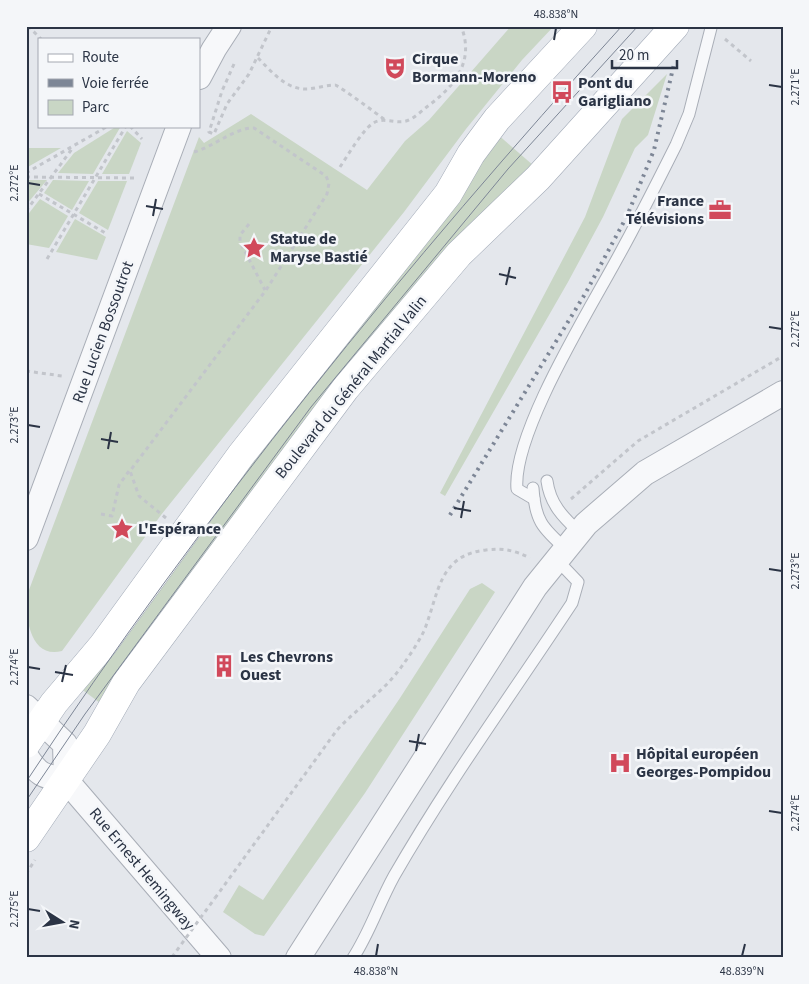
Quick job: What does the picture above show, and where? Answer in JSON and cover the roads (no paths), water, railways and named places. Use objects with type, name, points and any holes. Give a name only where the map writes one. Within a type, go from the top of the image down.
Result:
[{"type":"main road","points":[[26,744],[33,713],[54,703],[103,645],[242,455],[448,194],[471,154],[497,119],[584,26]]},
{"type":"main road","name":"Boulevard du Général Martial Valin","points":[[26,838],[97,734],[126,683],[345,389],[459,254],[538,178],[675,26]]},
{"type":"street","points":[[200,75],[214,48],[229,26]]},
{"type":"street","name":"Rue Lucien Bossoutrot","points":[[26,538],[178,128]]},
{"type":"street","points":[[298,958],[535,587],[563,552],[645,473],[783,393]]},
{"type":"street","points":[[26,756],[34,769],[43,776],[66,780],[65,744],[33,713]]},
{"type":"street","name":"Rue Ernest Hemingway","points":[[66,780],[218,958]]},
{"type":"lane","points":[[353,958],[398,870],[458,774],[572,603],[578,582],[563,552],[541,524],[534,493],[517,489],[518,472],[529,430],[542,401],[676,145],[689,114],[710,27]]},
{"type":"lane","points":[[547,481],[549,495],[558,512],[563,552]]},
{"type":"tram line","points":[[26,782],[163,584],[309,392],[463,207],[622,26]]},
{"type":"tram line","points":[[26,801],[85,714],[311,407],[508,169],[638,26]]},
{"type":"railway","points":[[450,515],[585,294],[627,216],[654,150],[674,64]]},
{"type":"place","name":"Cirque Bormann-Moreno","points":[[395,68]]},
{"type":"place","name":"Pont du Garigliano","points":[[562,92]]},
{"type":"place","name":"France Télévisions","points":[[720,210]]},
{"type":"place","name":"Statue de Maryse Bastié","points":[[254,248]]},
{"type":"place","name":"L'Espérance","points":[[122,529]]},
{"type":"place","name":"Les Chevrons Ouest","points":[[224,666]]},
{"type":"place","name":"Hôpital européen Georges-Pompidou","points":[[620,763]]}]
